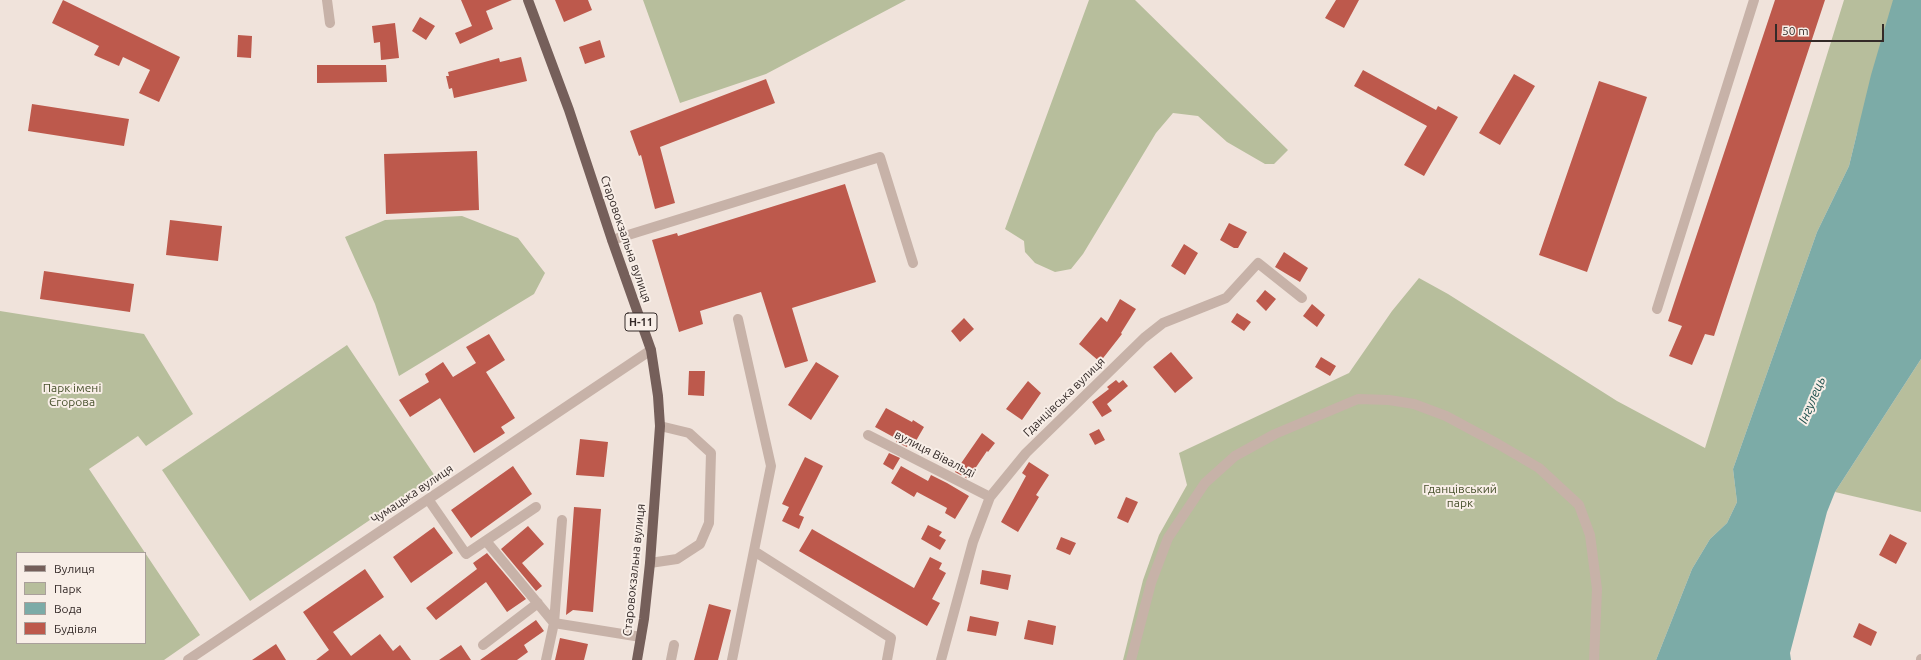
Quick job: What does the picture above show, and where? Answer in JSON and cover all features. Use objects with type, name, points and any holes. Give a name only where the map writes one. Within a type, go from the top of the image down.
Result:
[{"type":"main road","name":"Старовокзальна вулиця","points":[[528,0],[568,110],[651,350],[658,396],[660,426],[650,563],[637,660]]},
{"type":"street","points":[[327,0],[330,23]]},
{"type":"street","points":[[1657,309],[1754,0]]},
{"type":"street","points":[[612,240],[880,156],[913,263]]},
{"type":"street","name":"Гданцівська вулиця","points":[[941,660],[973,542],[990,497],[1026,454],[1144,338],[1163,323],[1226,298],[1258,263],[1302,298]]},
{"type":"street","points":[[732,660],[772,466],[738,319]]},
{"type":"street","name":"Чумацька вулиця","points":[[188,660],[651,350]]},
{"type":"street","points":[[1131,660],[1151,583],[1168,538],[1205,483],[1235,456],[1275,434],[1358,400],[1389,400],[1414,404],[1446,416],[1498,444],[1538,468],[1580,505],[1590,536],[1597,589],[1594,660]]},
{"type":"street","points":[[650,563],[677,559],[700,544],[710,523],[711,453],[689,433],[660,426]]},
{"type":"street","name":"вулиця Вівальді","points":[[868,434],[990,497]]},
{"type":"street","points":[[428,499],[466,554],[536,507]]},
{"type":"street","points":[[546,660],[554,623],[562,520]]},
{"type":"street","points":[[486,541],[554,623],[641,637]]},
{"type":"street","points":[[754,551],[891,638],[887,660]]},
{"type":"street","points":[[483,645],[538,603]]},
{"type":"street","points":[[671,660],[674,645]]},
{"type":"green space","points":[[643,0],[906,0],[766,74],[680,103]]},
{"type":"green space","points":[[1089,0],[1135,0],[1288,150],[1274,164],[1265,164],[1227,142],[1198,116],[1173,113],[1156,133],[1083,254],[1071,269],[1055,272],[1035,263],[1025,252],[1024,241],[1005,229]]},
{"type":"green space","name":"Гданцівський парк","points":[[1844,0],[1904,0],[1857,133],[1849,166],[1817,232],[1733,469],[1737,502],[1727,523],[1710,539],[1692,569],[1656,660],[1123,660],[1143,580],[1159,535],[1187,485],[1179,453],[1349,373],[1392,311],[1419,278],[1448,294],[1617,401],[1705,448]]},
{"type":"green space","points":[[462,216],[518,238],[545,273],[534,294],[399,376],[375,304],[345,237],[385,220]]},
{"type":"green space","name":"Парк імені Єгорова","points":[[0,311],[144,334],[193,414],[146,446],[138,436],[89,469],[144,552],[16,552],[16,644],[146,644],[146,554],[200,635],[164,660],[0,660]]},
{"type":"green space","points":[[347,345],[435,476],[250,601],[162,470]]},
{"type":"green space","points":[[1921,359],[1921,512],[1835,492]]},
{"type":"water","name":"Інгулець","points":[[1893,0],[1921,0],[1921,359],[1835,492],[1827,512],[1790,653],[1791,660],[1656,660],[1692,569],[1710,539],[1727,523],[1737,502],[1733,469],[1817,232],[1849,166],[1871,75]]},
{"type":"building","points":[[63,0],[180,57],[159,102],[139,93],[150,70],[123,57],[119,66],[94,55],[99,46],[52,23]]},
{"type":"building","points":[[461,0],[512,0],[486,11],[493,29],[460,44],[455,33],[472,26]]},
{"type":"building","points":[[555,0],[588,0],[592,10],[564,22]]},
{"type":"building","points":[[1336,0],[1359,0],[1344,28],[1325,18]]},
{"type":"building","points":[[1775,0],[1825,0],[1714,336],[1705,334],[1692,365],[1669,356],[1682,326],[1668,321]]},
{"type":"building","points":[[420,17],[435,26],[426,40],[412,31]]},
{"type":"building","points":[[395,23],[399,58],[381,60],[380,42],[374,43],[372,26]]},
{"type":"building","points":[[238,35],[252,36],[251,58],[237,57]]},
{"type":"building","points":[[600,40],[605,57],[585,64],[579,47]]},
{"type":"building","points":[[521,57],[527,81],[454,98],[452,88],[449,89],[446,76],[449,76],[448,72],[499,58],[500,62]]},
{"type":"building","points":[[317,65],[386,65],[387,82],[317,83]]},
{"type":"building","points":[[1363,70],[1436,110],[1438,106],[1458,117],[1424,176],[1404,165],[1427,126],[1354,86]]},
{"type":"building","points":[[1514,74],[1535,86],[1500,145],[1479,133]]},
{"type":"building","points":[[766,79],[775,103],[660,147],[675,203],[655,209],[641,155],[639,156],[630,131]]},
{"type":"building","points":[[1599,81],[1647,97],[1587,272],[1539,255]]},
{"type":"building","points":[[32,104],[129,119],[124,146],[28,131]]},
{"type":"building","points":[[477,151],[479,210],[386,214],[384,154]]},
{"type":"building","points":[[845,184],[876,282],[792,308],[808,361],[785,368],[761,292],[700,311],[703,324],[679,332],[652,240],[677,233],[678,236]]},
{"type":"building","points":[[170,220],[222,226],[218,261],[166,255]]},
{"type":"building","points":[[1229,223],[1247,232],[1238,248],[1234,248],[1220,240]]},
{"type":"building","points":[[1184,244],[1198,253],[1185,275],[1171,266]]},
{"type":"building","points":[[1284,252],[1308,268],[1300,282],[1275,267]]},
{"type":"building","points":[[44,271],[134,284],[130,312],[40,299]]},
{"type":"building","points":[[1265,290],[1276,299],[1266,311],[1256,301]]},
{"type":"building","points":[[1120,299],[1136,309],[1121,333],[1122,334],[1100,362],[1079,344],[1101,317],[1107,322]]},
{"type":"building","points":[[1312,304],[1325,315],[1317,327],[1303,316]]},
{"type":"building","points":[[1237,313],[1251,322],[1244,331],[1231,322]]},
{"type":"building","points":[[964,318],[974,329],[960,342],[951,331]]},
{"type":"building","points":[[489,334],[505,360],[486,372],[515,418],[501,427],[505,433],[474,453],[440,398],[410,417],[399,400],[429,382],[425,374],[443,362],[453,377],[476,363],[466,347]]},
{"type":"building","points":[[1171,352],[1193,378],[1175,393],[1153,367]]},
{"type":"building","points":[[1321,357],[1336,366],[1330,376],[1315,367]]},
{"type":"building","points":[[816,362],[839,376],[811,420],[788,405]]},
{"type":"building","points":[[689,371],[705,371],[704,396],[688,395]]},
{"type":"building","points":[[1116,380],[1119,383],[1123,380],[1128,386],[1107,404],[1112,411],[1102,417],[1092,402],[1109,389],[1107,387]]},
{"type":"building","points":[[1028,381],[1041,393],[1022,420],[1006,409]]},
{"type":"building","points":[[886,408],[912,422],[913,420],[924,427],[913,446],[909,443],[907,447],[896,442],[897,439],[875,427]]},
{"type":"building","points":[[1099,429],[1105,440],[1095,445],[1089,434]]},
{"type":"building","points":[[982,433],[995,443],[988,452],[987,451],[968,479],[955,472]]},
{"type":"building","points":[[580,439],[608,442],[604,477],[576,475]]},
{"type":"building","points":[[889,453],[900,458],[893,470],[883,464]]},
{"type":"building","points":[[805,457],[823,466],[799,515],[804,517],[799,529],[782,521],[789,507],[782,504]]},
{"type":"building","points":[[1029,462],[1049,475],[1036,495],[1039,497],[1018,532],[1001,522],[1026,476],[1022,473]]},
{"type":"building","points":[[513,466],[532,494],[471,538],[451,510]]},
{"type":"building","points":[[901,466],[928,481],[931,475],[969,496],[955,519],[945,513],[947,508],[917,492],[914,497],[891,483]]},
{"type":"building","points":[[1126,497],[1138,502],[1128,523],[1117,518]]},
{"type":"building","points":[[574,507],[601,509],[593,612],[573,610],[566,615]]},
{"type":"building","points":[[928,525],[942,532],[939,536],[946,540],[940,550],[921,539]]},
{"type":"building","points":[[528,526],[544,544],[522,563],[542,586],[536,591],[501,549]]},
{"type":"building","points":[[434,527],[453,553],[411,583],[393,557]]},
{"type":"building","points":[[812,529],[914,588],[930,557],[942,563],[939,569],[946,573],[932,599],[940,603],[927,626],[799,551]]},
{"type":"building","points":[[1890,534],[1907,543],[1896,564],[1879,555]]},
{"type":"building","points":[[1061,537],[1076,543],[1070,555],[1056,549]]},
{"type":"building","points":[[487,553],[526,599],[507,612],[486,582],[436,620],[426,608],[477,569],[473,563]]},
{"type":"building","points":[[365,569],[384,597],[333,632],[351,656],[380,634],[393,651],[400,645],[411,660],[316,660],[329,650],[303,612]]},
{"type":"building","points":[[982,570],[1011,575],[1008,590],[980,584]]},
{"type":"building","points":[[709,604],[731,610],[718,660],[694,660]]},
{"type":"building","points":[[970,616],[999,622],[996,636],[967,631]]},
{"type":"building","points":[[536,620],[544,631],[524,645],[528,652],[517,660],[480,660]]},
{"type":"building","points":[[1028,620],[1056,626],[1053,645],[1024,639]]},
{"type":"building","points":[[1859,623],[1877,632],[1871,646],[1853,637]]},
{"type":"building","points":[[560,638],[588,644],[584,660],[555,660]]},
{"type":"building","points":[[276,644],[286,660],[252,660]]},
{"type":"building","points":[[461,645],[471,660],[439,660]]}]
